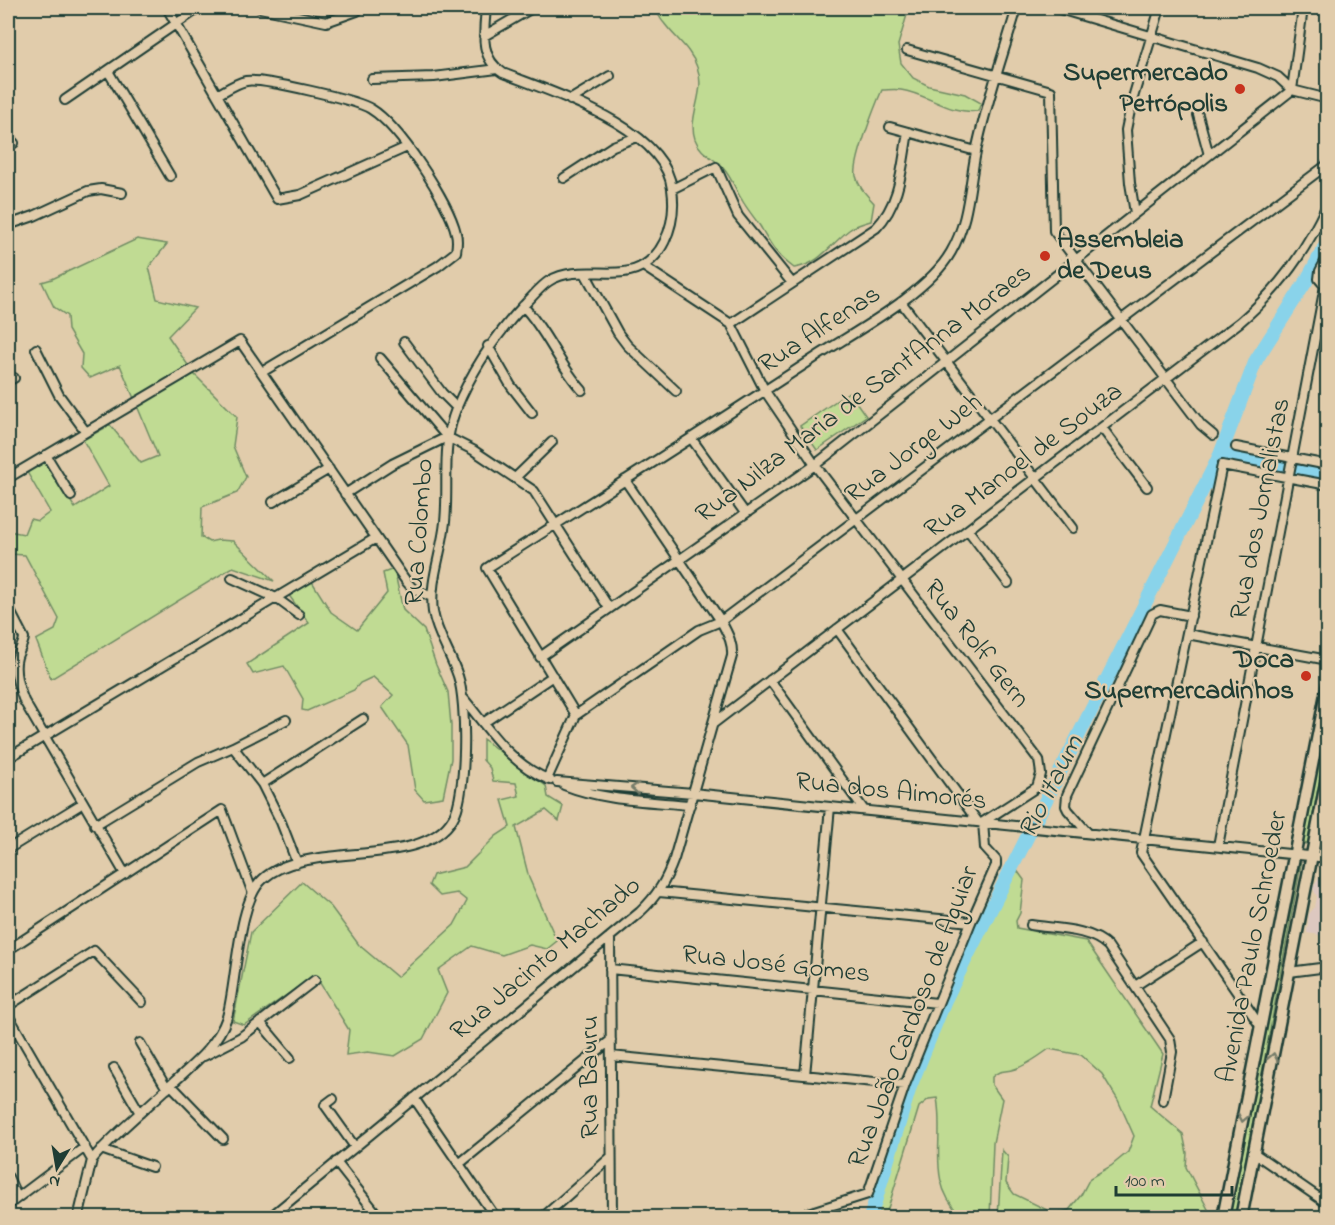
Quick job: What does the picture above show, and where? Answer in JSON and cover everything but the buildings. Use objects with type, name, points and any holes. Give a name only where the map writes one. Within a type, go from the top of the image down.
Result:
[{"type":"main road","name":"Avenida Paulo Schroeder","points":[[1223,1218],[1328,684]]},
{"type":"main road","name":"Avenida Paulo Schroeder","points":[[1241,1218],[1328,773]]},
{"type":"street","points":[[167,8],[277,199],[300,195],[407,147]]},
{"type":"street","points":[[65,100],[199,8]]},
{"type":"street","points":[[260,8],[326,22],[357,11]]},
{"type":"street","points":[[486,8],[484,36],[487,56],[497,69],[610,118],[637,137],[663,165],[672,189],[671,221],[666,240],[654,257],[643,266]]},
{"type":"street","points":[[484,36],[532,8]]},
{"type":"street","name":"Rua Alfenas","points":[[540,657],[487,568],[901,302],[926,283],[944,264],[961,232],[969,203],[976,152],[1017,8]]},
{"type":"street","points":[[1056,8],[1270,73],[1292,90],[1328,99]]},
{"type":"street","points":[[1135,213],[1126,130],[1132,101],[1160,8]]},
{"type":"street","points":[[1292,90],[1303,8]]},
{"type":"street","points":[[907,50],[1051,91],[1054,231],[1201,425],[1213,435]]},
{"type":"street","points":[[372,78],[434,77],[497,69]]},
{"type":"street","points":[[108,71],[170,176]]},
{"type":"street","points":[[570,100],[610,76]]},
{"type":"street","points":[[217,95],[237,84],[253,80],[360,104],[376,112],[407,147],[448,212],[457,236],[456,252],[438,266],[262,372]]},
{"type":"street","name":"Rua Nilza Maria de Sant'Anna Moraes","points":[[540,657],[815,465],[1292,90]]},
{"type":"street","points":[[1198,115],[1209,154]]},
{"type":"street","points":[[890,127],[976,152]]},
{"type":"street","points":[[731,324],[876,228],[884,220],[895,198],[908,132]]},
{"type":"street","points":[[564,178],[613,146],[637,137]]},
{"type":"street","name":"Rua Jorge Weh","points":[[576,715],[699,630],[721,621],[1328,164]]},
{"type":"street","points":[[672,189],[716,167],[738,216],[792,283]]},
{"type":"street","points":[[8,225],[34,216],[88,191],[100,189],[122,193]]},
{"type":"street","name":"Rua Manoel de Souza","points":[[714,723],[1240,322],[1275,290],[1299,256],[1328,203]]},
{"type":"street","name":"Rua dos Jornalistas","points":[[1218,846],[1326,286],[1321,282],[1319,274],[1328,256]]},
{"type":"street","name":"Rua Colombo","points":[[252,891],[268,875],[297,863],[414,846],[430,840],[445,830],[455,816],[460,796],[465,725],[463,698],[459,678],[436,623],[432,597],[445,518],[447,437],[457,408],[488,346],[542,287],[555,278],[574,273],[621,273],[643,266]]},
{"type":"street","name":"Rua Rolf Gern","points":[[643,266],[731,324],[765,391],[815,465],[1039,760],[1041,774],[1037,787],[981,822]]},
{"type":"street","points":[[585,273],[627,345],[676,391]]},
{"type":"street","points":[[901,302],[1073,528]]},
{"type":"street","points":[[523,306],[534,318],[573,380],[582,390]]},
{"type":"street","points":[[8,478],[240,340],[406,582],[413,589],[432,597]]},
{"type":"street","points":[[404,342],[438,388],[457,408]]},
{"type":"street","points":[[488,346],[517,394],[532,413]]},
{"type":"street","points":[[36,349],[59,395],[86,432]]},
{"type":"street","points":[[380,358],[447,437],[473,450],[534,491],[609,608]]},
{"type":"street","points":[[1102,428],[1147,487]]},
{"type":"street","points":[[345,494],[392,464],[447,437]]},
{"type":"street","points":[[691,438],[745,513]]},
{"type":"street","points":[[516,477],[552,442]]},
{"type":"street","points":[[1236,447],[1328,465]]},
{"type":"street","points":[[46,455],[71,496]]},
{"type":"street","points":[[1261,1027],[1141,853],[1222,465],[1328,485]]},
{"type":"street","points":[[273,502],[329,470]]},
{"type":"street","name":"Rua Jacinto Machado","points":[[269,1218],[640,912],[659,892],[674,859],[714,723],[732,656],[731,640],[721,621],[625,480]]},
{"type":"street","points":[[968,530],[1008,583]]},
{"type":"street","points":[[8,758],[376,538]]},
{"type":"street","points":[[232,578],[276,598],[299,615]]},
{"type":"street","points":[[8,607],[24,638],[17,659],[18,686],[31,716],[125,874]]},
{"type":"street","points":[[1088,833],[1068,810],[1067,795],[1152,614],[1160,610],[1191,616]]},
{"type":"street","points":[[837,629],[981,822]]},
{"type":"street","points":[[1187,634],[1328,660]]},
{"type":"street","points":[[540,657],[576,715],[547,779]]},
{"type":"street","points":[[8,664],[17,659]]},
{"type":"street","points":[[483,723],[553,676]]},
{"type":"street","points":[[770,680],[864,810]]},
{"type":"street","name":"Rua dos Aimorés","points":[[463,698],[506,751],[520,763],[547,779],[600,796],[690,805]]},
{"type":"street","points":[[262,784],[363,718]]},
{"type":"street","points":[[95,825],[198,762],[286,720]]},
{"type":"street","points":[[233,747],[262,784],[281,822],[297,863]]},
{"type":"street","name":"Rua dos Aimorés","points":[[557,782],[693,793],[1328,858]]},
{"type":"street","points":[[8,849],[82,803]]},
{"type":"street","points":[[805,1075],[830,807]]},
{"type":"street","points":[[8,950],[222,810],[252,891],[245,915],[227,1015],[219,1035],[200,1058],[101,1149],[92,1160],[78,1218]]},
{"type":"street","name":"Rua João Cardoso de Aguiar","points":[[792,1218],[868,1194],[904,1085],[970,922],[996,865],[996,860],[986,848],[981,822]]},
{"type":"street","points":[[659,892],[970,922]]},
{"type":"street","points":[[1031,925],[1086,934],[1102,940],[1170,1039],[1172,1046],[1163,1100]]},
{"type":"street","name":"Rua Bauru","points":[[610,937],[612,1218]]},
{"type":"street","points":[[1135,986],[1203,942]]},
{"type":"street","points":[[8,1006],[94,951],[142,1002]]},
{"type":"street","points":[[1289,972],[1328,967]]},
{"type":"street","name":"Rua José Gomes","points":[[610,969],[937,1003]]},
{"type":"street","points":[[200,1058],[229,1044],[315,980]]},
{"type":"street","points":[[8,1015],[92,1160]]},
{"type":"street","points":[[260,1022],[290,1058]]},
{"type":"street","points":[[459,1164],[611,1040]]},
{"type":"street","points":[[140,1043],[169,1087],[223,1139]]},
{"type":"street","points":[[611,1056],[904,1085]]},
{"type":"street","points":[[114,1068],[140,1113]]},
{"type":"street","points":[[414,1098],[496,1218]]},
{"type":"street","points":[[333,1099],[325,1105],[355,1147]]},
{"type":"street","points":[[8,1205],[85,1147]]},
{"type":"street","points":[[101,1149],[152,1167]]},
{"type":"street","points":[[1254,1153],[1328,1204]]},
{"type":"street","points":[[542,1218],[611,1157]]},
{"type":"street","points":[[336,1162],[380,1218]]},
{"type":"street","points":[[8,1177],[17,1197]]},
{"type":"shaded area","points":[[1323,875],[1327,876],[1327,936],[1307,933],[1309,914],[1315,907],[1317,897],[1313,888]]},
{"type":"green space","points":[[655,8],[909,8],[898,45],[901,63],[913,78],[929,86],[965,94],[981,103],[978,111],[958,110],[911,92],[882,90],[865,134],[856,169],[859,184],[874,203],[871,221],[851,228],[818,258],[794,268],[774,249],[726,172],[704,152],[695,139],[693,122],[700,86],[697,67],[691,55]]},
{"type":"green space","points":[[137,239],[167,244],[149,267],[157,299],[195,308],[168,336],[194,374],[237,417],[233,446],[246,477],[237,493],[202,507],[201,537],[209,542],[233,541],[274,581],[233,567],[51,679],[36,640],[55,630],[59,619],[25,555],[8,552],[8,531],[24,534],[30,519],[38,521],[50,512],[27,472],[44,461],[75,508],[109,486],[83,440],[110,425],[141,463],[158,456],[120,365],[90,378],[81,368],[82,354],[68,330],[67,316],[54,307],[42,282]]},
{"type":"green space","points":[[849,392],[866,416],[817,450],[800,426]]},
{"type":"green space","points":[[394,569],[403,610],[424,630],[448,692],[451,759],[443,797],[424,800],[415,790],[408,745],[382,707],[393,695],[373,677],[360,683],[354,690],[307,711],[302,710],[303,699],[284,666],[253,674],[247,664],[309,623],[288,594],[311,580],[331,612],[357,630],[387,593],[383,573]]},
{"type":"green space","points":[[1327,711],[1327,740],[1308,842],[1305,844],[1303,841]]},
{"type":"green space","points":[[483,739],[546,786],[548,797],[563,806],[559,821],[546,810],[516,827],[529,878],[557,941],[547,949],[530,945],[502,955],[472,946],[438,970],[447,993],[423,1039],[395,1056],[368,1052],[346,1055],[349,1030],[315,975],[244,1025],[233,1021],[251,932],[302,882],[331,907],[359,945],[397,977],[454,925],[467,901],[457,893],[440,896],[429,885],[433,875],[465,867],[496,836],[510,827],[502,800],[519,796],[516,783],[493,781],[490,768],[483,760]]},
{"type":"green space","points":[[1300,862],[1235,1217],[1229,1218]]},
{"type":"green space","points":[[1016,869],[1024,880],[1020,913],[1016,921],[1017,928],[1086,941],[1163,1054],[1150,1106],[1183,1134],[1187,1153],[1186,1167],[1212,1217],[998,1217],[1002,1150],[1008,1157],[1006,1183],[1014,1194],[1055,1214],[1069,1210],[1081,1195],[1090,1178],[1111,1166],[1128,1152],[1134,1136],[1118,1100],[1102,1074],[1081,1055],[1049,1049],[1024,1065],[992,1077],[992,1085],[1002,1099],[993,1143],[990,1217],[961,1216],[943,1189],[938,1160],[937,1098],[929,1099],[919,1107],[886,1215],[876,1210],[913,1089],[965,964]]},
{"type":"waterway","points":[[709,12],[728,13],[751,8]]},
{"type":"waterway","name":"Rio Itaum","points":[[870,1218],[910,1087],[945,1000],[1220,455],[1256,360],[1307,280],[1328,241]]},
{"type":"waterway","points":[[1220,455],[1328,476]]},
{"type":"place","name":"Supermercado Petrópolis","points":[[1240,89]]},
{"type":"place","name":"Assembleia de Deus","points":[[1045,256]]},
{"type":"place","name":"Doca Supermercadinhos","points":[[1306,676]]}]
